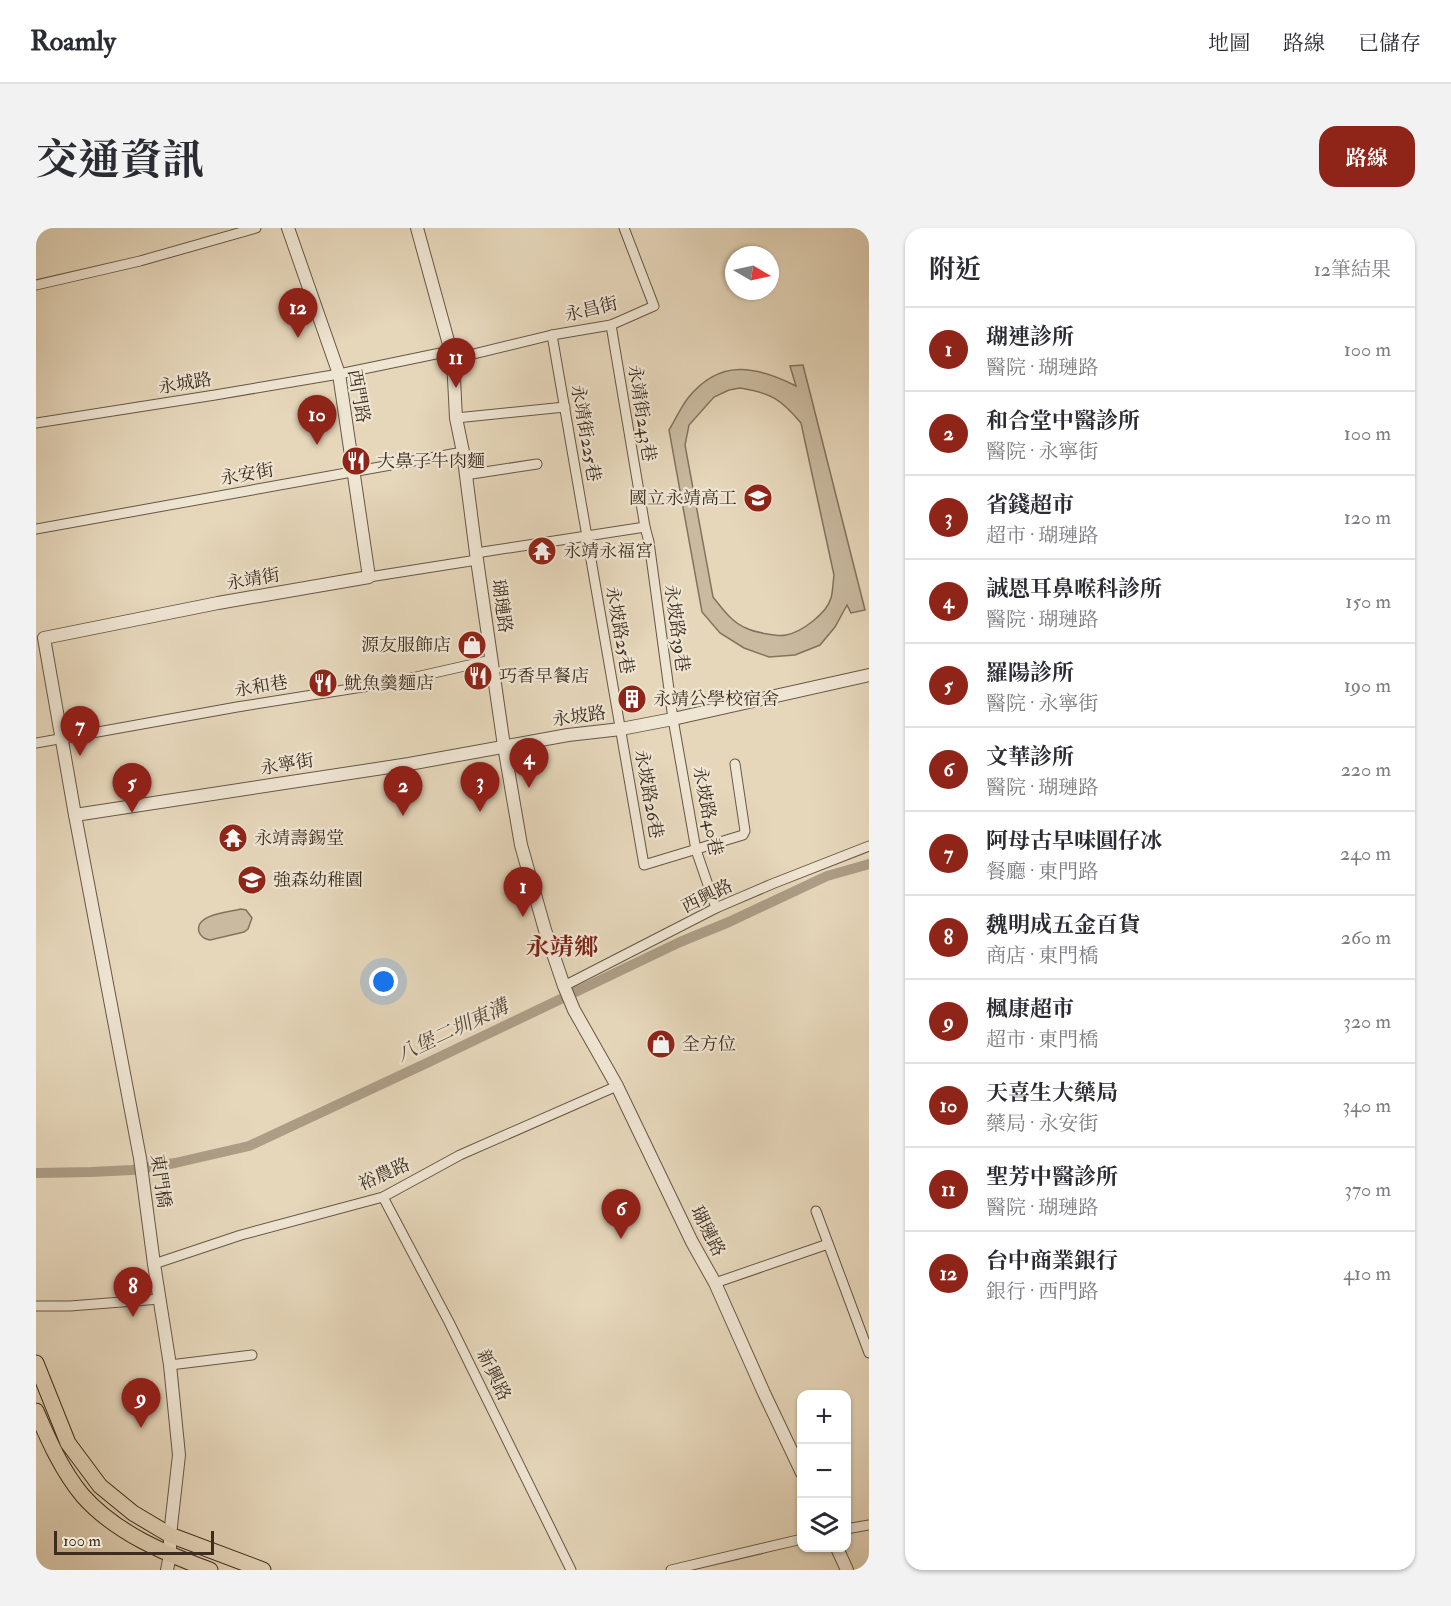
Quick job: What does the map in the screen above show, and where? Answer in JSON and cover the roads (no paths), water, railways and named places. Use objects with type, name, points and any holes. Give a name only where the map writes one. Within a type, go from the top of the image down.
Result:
[{"type":"main road","points":[[36,1363],[68,1443],[100,1486],[133,1513],[170,1535],[262,1570]]},
{"type":"main road","points":[[36,1411],[53,1451],[84,1496],[108,1519],[146,1542],[168,1563],[210,1570]]},
{"type":"street","points":[[36,285],[140,261],[256,228]]},
{"type":"street","name":"西門路","points":[[288,228],[339,374],[369,577]]},
{"type":"street","name":"瑚璉路","points":[[417,228],[452,355],[456,418],[463,452],[504,746],[521,844],[545,930],[574,1010],[617,1086],[692,1242],[715,1283],[797,1464]]},
{"type":"street","name":"永昌街","points":[[339,374],[611,325],[654,306],[624,228]]},
{"type":"street","name":"永靖街243巷","points":[[611,325],[649,542]]},
{"type":"street","name":"永靖街225巷","points":[[552,335],[587,536]]},
{"type":"street","name":"永城路","points":[[36,423],[339,374]]},
{"type":"street","points":[[456,418],[565,407]]},
{"type":"street","name":"永安街","points":[[36,529],[463,452]]},
{"type":"street","points":[[465,475],[537,465]]},
{"type":"street","name":"永靖街","points":[[40,638],[218,603],[645,527]]},
{"type":"street","name":"永坡路25巷","points":[[587,536],[621,729]]},
{"type":"street","name":"永坡路39巷","points":[[649,542],[674,719]]},
{"type":"street","name":"東門橋","points":[[40,638],[62,738],[140,1158],[170,1365],[178,1455],[168,1563]]},
{"type":"street","name":"永和巷","points":[[36,743],[394,682],[491,660]]},
{"type":"street","name":"永坡路","points":[[504,746],[674,719],[869,675]]},
{"type":"street","name":"永坡路40巷","points":[[674,719],[696,850],[716,908]]},
{"type":"street","name":"永坡路26巷","points":[[621,729],[644,865],[696,850]]},
{"type":"street","name":"永寧街","points":[[75,815],[409,764],[504,746]]},
{"type":"street","points":[[696,850],[743,835],[745,831],[735,764]]},
{"type":"street","name":"西興路","points":[[564,986],[716,908],[869,846]]},
{"type":"street","name":"裕農路","points":[[154,1264],[241,1235],[383,1197],[460,1155],[617,1086]]},
{"type":"street","name":"新興路","points":[[383,1197],[449,1322],[571,1570]]},
{"type":"street","points":[[816,1211],[869,1353]]},
{"type":"street","points":[[715,1283],[828,1244]]},
{"type":"street","points":[[36,1306],[70,1306],[160,1299]]},
{"type":"street","points":[[170,1365],[252,1355]]},
{"type":"street","points":[[851,1528],[869,1525]]},
{"type":"street","points":[[670,1570],[797,1540]]},
{"type":"street","points":[[839,1552],[847,1570]]},
{"type":"waterway","name":"八堡二圳東溝","points":[[36,1173],[132,1170],[249,1146],[680,942],[729,922],[827,876],[869,864]]},
{"type":"place","name":"台中商業銀行","points":[[298,338]]},
{"type":"place","name":"聖芳中醫診所","points":[[456,388]]},
{"type":"place","name":"天喜生大藥局","points":[[317,445]]},
{"type":"place","name":"大鼻子牛肉麵","points":[[356,461]]},
{"type":"place","name":"國立永靖高工","points":[[758,498]]},
{"type":"place","name":"永靖永福宮","points":[[542,551]]},
{"type":"place","name":"源友服飾店","points":[[472,645]]},
{"type":"place","name":"巧香早餐店","points":[[478,676]]},
{"type":"place","name":"魷魚羹麵店","points":[[323,683]]},
{"type":"place","name":"永靖公學校宿舍","points":[[632,699]]},
{"type":"place","name":"阿母古早味圓仔冰","points":[[80,756]]},
{"type":"place","name":"誠恩耳鼻喉科診所","points":[[529,788]]},
{"type":"place","name":"省錢超市","points":[[480,812]]},
{"type":"place","name":"羅陽診所","points":[[132,813]]},
{"type":"place","name":"和合堂中醫診所","points":[[403,816]]},
{"type":"place","name":"永靖壽錫堂","points":[[233,838]]},
{"type":"place","name":"強森幼稚園","points":[[252,880]]},
{"type":"place","name":"瑚連診所","points":[[523,917]]},
{"type":"place","name":"全方位","points":[[661,1044]]},
{"type":"place","name":"文華診所","points":[[621,1239]]},
{"type":"place","name":"魏明成五金百貨","points":[[133,1317]]},
{"type":"place","name":"楓康超市","points":[[141,1428]]},
{"type":"district","name":"永靖鄉","points":[[562,947]]}]
